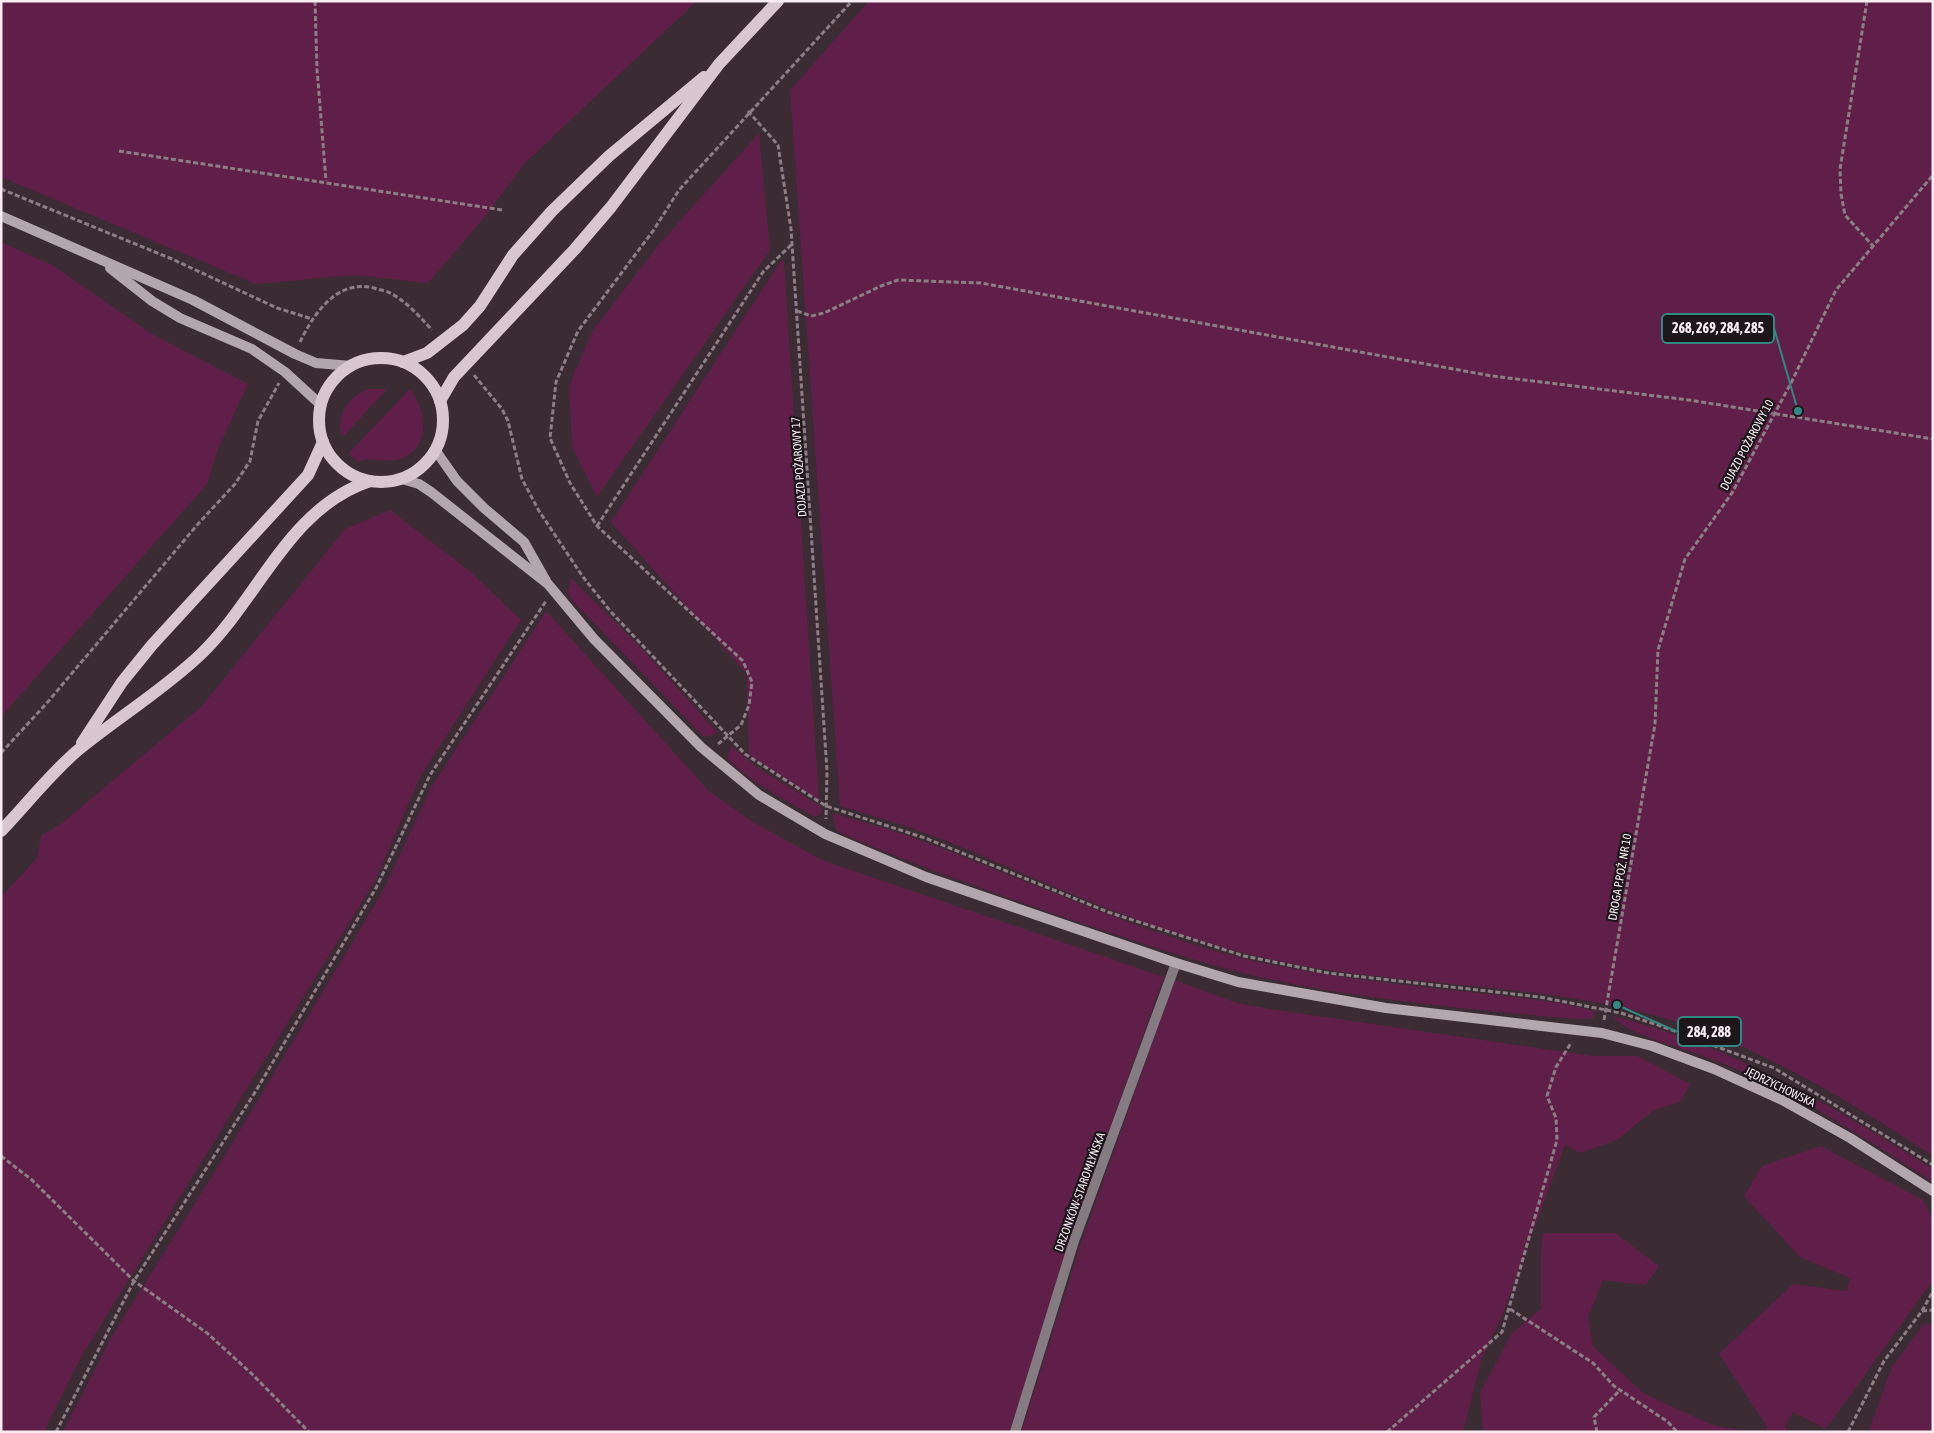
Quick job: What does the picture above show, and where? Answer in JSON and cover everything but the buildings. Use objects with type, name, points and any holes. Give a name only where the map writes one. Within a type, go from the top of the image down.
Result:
[{"type":"main road","points":[[440,401],[449,383],[575,249],[611,207],[719,64],[778,1]]},
{"type":"main road","points":[[403,362],[427,353],[463,325],[480,306],[513,255],[552,211],[633,135],[719,64]]},
{"type":"main road","points":[[1,216],[193,300],[294,354],[316,363],[351,366]]},
{"type":"main road","points":[[97,258],[152,301],[180,318],[252,348],[286,372],[321,405]]},
{"type":"main road","points":[[1,831],[76,752],[200,655],[236,614],[277,556],[317,511],[335,496],[350,488],[370,482],[402,479],[416,472],[436,451],[442,435],[444,418],[440,401],[433,386],[425,377],[403,362],[385,358],[368,360],[351,366],[338,376],[328,386],[321,405],[319,418],[323,442],[340,466],[350,474],[370,482]]},
{"type":"main road","points":[[76,752],[122,682],[152,646],[308,475],[323,442]]},
{"type":"main road","points":[[436,451],[457,481],[484,508],[524,542],[551,587]]},
{"type":"main road","points":[[402,479],[419,484],[431,492],[551,587]]},
{"type":"main road","name":"JĘDRZYCHOWSKA","points":[[551,587],[594,639],[707,752],[759,795],[825,834],[926,877],[1176,963],[1238,982],[1386,1008],[1580,1029],[1602,1033],[1670,1053],[1782,1100],[1850,1138],[1933,1191]]},
{"type":"lane","name":"DRZONKÓW-STAROMŁYŃSKA","points":[[1015,1432],[1074,1241],[1176,963]]},
{"type":"path","points":[[315,1],[317,69],[326,182]]},
{"type":"path","points":[[707,752],[741,725],[750,705],[752,682],[743,661],[597,526],[570,483],[550,438],[556,382],[578,331],[653,231],[678,190],[852,1]]},
{"type":"path","points":[[1866,1],[1840,177],[1845,215],[1873,246]]},
{"type":"path","name":"DOJAZD POŻAROWY 17","points":[[748,112],[778,145],[792,244],[828,771],[825,834]]},
{"type":"path","points":[[119,151],[502,210]]},
{"type":"path","name":"DOJAZD POŻAROWY 10","points":[[1655,724],[1658,650],[1684,559],[1732,493],[1836,290],[1933,175]]},
{"type":"path","points":[[1,189],[172,259],[277,308],[312,319]]},
{"type":"path","points":[[597,526],[764,272],[792,244]]},
{"type":"path","points":[[797,311],[811,316],[824,313],[898,280],[981,284],[1492,376],[1689,400],[1933,439]]},
{"type":"path","points":[[294,354],[312,319],[334,295],[362,285],[391,293],[411,308],[442,341]]},
{"type":"path","points":[[465,365],[502,409],[508,421],[522,480],[539,511],[583,577],[611,612],[726,737],[757,764],[826,806],[925,838],[1108,912],[1244,956],[1328,973],[1540,997],[1630,1016],[1698,1038],[1774,1068],[1933,1165]]},
{"type":"path","points":[[1,753],[46,704],[198,524],[235,484],[250,461],[258,421],[286,372]]},
{"type":"path","points":[[56,1432],[134,1281],[254,1094],[376,888],[430,775],[551,587]]},
{"type":"path","name":"DROGA P.POŻ. NR 10","points":[[1602,1033],[1655,724]]},
{"type":"path","points":[[1387,1432],[1502,1332],[1510,1309],[1527,1239],[1558,1140],[1556,1118],[1547,1096],[1556,1067],[1580,1029]]},
{"type":"path","points":[[1,1156],[32,1180],[134,1281],[207,1333],[252,1374],[308,1432]]},
{"type":"path","points":[[1848,1432],[1884,1361],[1922,1311],[1933,1291]]},
{"type":"path","points":[[1510,1309],[1593,1363],[1620,1390],[1668,1422],[1677,1432]]},
{"type":"path","points":[[1922,1311],[1933,1310]]},
{"type":"path","points":[[1597,1432],[1594,1417],[1620,1390]]},
{"type":"shaded area","points":[[1,1],[697,1],[524,164],[485,217],[428,283],[354,275],[256,284],[1,177]]},
{"type":"shaded area","points":[[869,1],[1933,1],[1933,1156],[1833,1093],[1798,1074],[1727,1040],[1690,1026],[1602,1003],[1551,995],[1346,972],[1244,953],[1126,916],[935,837],[840,806],[790,90]]},
{"type":"shaded area","points":[[759,133],[770,250],[597,497],[572,447],[569,386],[592,332],[659,244]]},
{"type":"shaded area","points":[[1,242],[54,266],[152,334],[248,384],[217,451],[208,483],[1,717]]},
{"type":"shaded area","points":[[781,261],[784,261],[819,800],[749,755],[747,674],[611,522]]},
{"type":"shaded area","points":[[369,389],[387,389],[343,437],[340,422],[345,408],[355,396]]},
{"type":"shaded area","points":[[410,389],[416,398],[423,419],[421,440],[416,449],[408,456],[397,460],[363,460],[358,462],[349,453]]},
{"type":"shaded area","points":[[390,510],[471,572],[521,620],[421,775],[375,881],[81,1357],[44,1432],[1,1432],[1,897],[37,858],[41,836],[61,824],[202,706],[345,529]]},
{"type":"shaded area","points":[[571,578],[642,649],[717,732],[704,737],[573,601],[568,592]]},
{"type":"shaded area","points":[[546,611],[709,791],[753,822],[822,860],[1164,977],[1071,1236],[1010,1432],[63,1432],[112,1336],[230,1147],[383,891],[431,788]]},
{"type":"shaded area","points":[[731,746],[758,768],[822,807],[821,814],[815,817],[747,775],[727,758]]},
{"type":"shaded area","points":[[833,813],[904,834],[1101,912],[1215,951],[1258,962],[1346,977],[1567,1004],[1594,1011],[1593,1019],[1501,1012],[1352,994],[1278,981],[1227,969],[1075,921],[896,856],[837,831],[833,820]]},
{"type":"shaded area","points":[[1175,980],[1237,1003],[1277,1010],[1593,1056],[1638,1056],[1690,1084],[1680,1102],[1654,1110],[1617,1140],[1580,1153],[1565,1145],[1503,1313],[1481,1361],[1463,1432],[1021,1432],[1082,1240]]},
{"type":"shaded area","points":[[1613,1016],[1700,1044],[1779,1079],[1933,1169],[1933,1182],[1852,1130],[1796,1098],[1767,1083],[1709,1058],[1642,1035],[1629,1029]]},
{"type":"shaded area","points":[[1821,1146],[1923,1200],[1933,1220],[1933,1280],[1826,1429],[1793,1412],[1785,1426],[1788,1432],[1764,1432],[1767,1427],[1719,1354],[1793,1284],[1847,1291],[1850,1278],[1800,1257],[1744,1196],[1762,1166]]},
{"type":"shaded area","points":[[1543,1233],[1615,1233],[1659,1266],[1646,1285],[1603,1280],[1588,1317],[1593,1346],[1643,1393],[1712,1425],[1751,1432],[1483,1432],[1480,1393],[1512,1333],[1541,1309],[1541,1251]]},
{"type":"shaded area","points":[[1924,1324],[1933,1325],[1933,1432],[1868,1432],[1892,1367]]},
{"type":"place","name":"268, 269, 284, 285","points":[[1798,411]]},
{"type":"place","name":"284, 288","points":[[1617,1005]]}]
